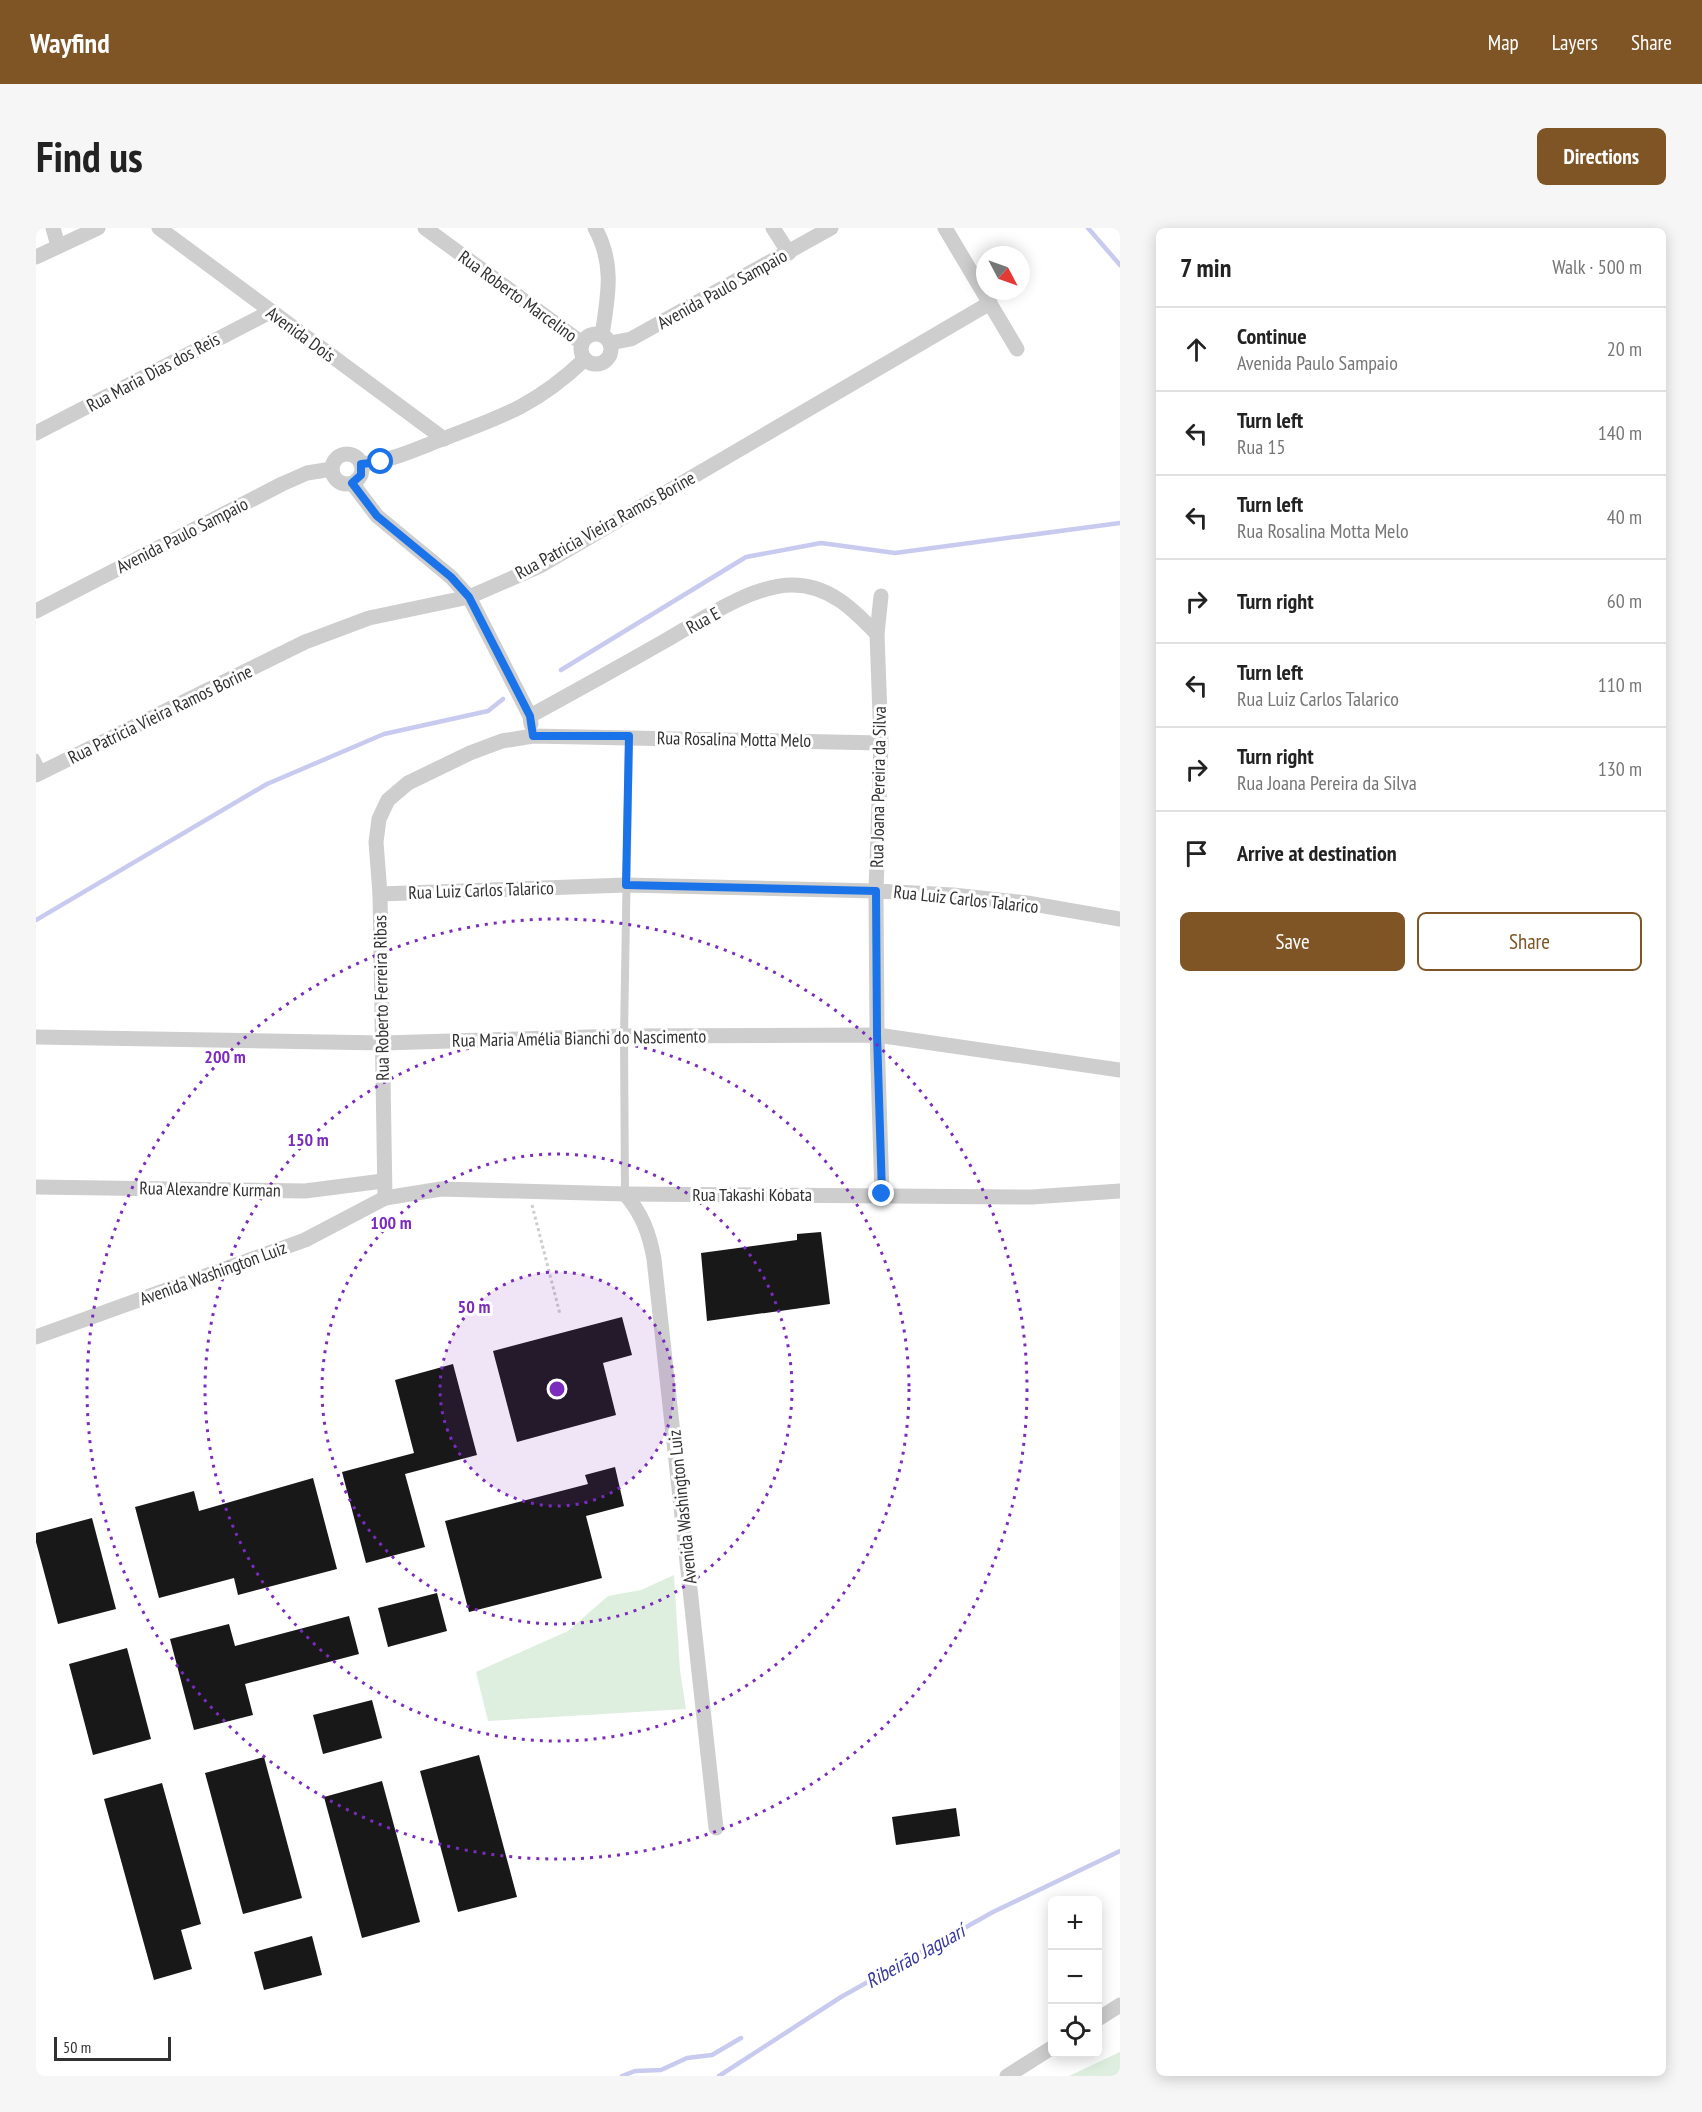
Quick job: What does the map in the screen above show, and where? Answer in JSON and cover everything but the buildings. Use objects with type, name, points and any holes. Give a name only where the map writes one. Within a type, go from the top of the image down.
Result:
[{"type":"street","points":[[53,228],[58,246]]},
{"type":"street","points":[[36,257],[98,228]]},
{"type":"street","name":"Avenida Dois","points":[[159,228],[444,439]]},
{"type":"street","name":"Rua Roberto Marcelino","points":[[425,228],[582,343]]},
{"type":"street","points":[[595,228],[605,245],[611,280],[606,339]]},
{"type":"street","points":[[773,228],[789,253]]},
{"type":"street","name":"Avenida Paulo Sampaio","points":[[582,343],[590,335],[606,339],[631,339],[831,228]]},
{"type":"street","points":[[945,228],[1017,349]]},
{"type":"street","name":"Rua Patricia Vieira Ramos Borine","points":[[40,774],[305,642],[369,618],[469,597],[540,566],[990,303]]},
{"type":"street","name":"Rua Maria Dias dos Reis","points":[[36,434],[270,312]]},
{"type":"street","name":"Avenida Paulo Sampaio","points":[[36,611],[282,484],[307,474],[332,469],[337,459],[347,455],[353,456],[361,464],[401,457],[507,416],[536,399],[585,359],[596,363],[606,359],[611,349],[606,339]]},
{"type":"street","points":[[582,343],[582,354],[585,359]]},
{"type":"street","points":[[352,483],[361,475],[361,464]]},
{"type":"street","points":[[332,469],[337,480],[352,483],[377,516],[451,577],[469,597],[530,716],[533,736]]},
{"type":"street","name":"Rua E","points":[[530,716],[721,610],[764,590],[792,585],[821,590],[849,605],[877,634]]},
{"type":"street","name":"Rua Joana Pereira da Silva","points":[[881,596],[877,634],[881,743],[876,891],[877,1035],[882,1194]]},
{"type":"street","name":"Rua Rosalina Motta Melo","points":[[388,800],[408,783],[470,753],[502,741],[533,736],[629,736],[881,743]]},
{"type":"street","name":"Rua Roberto Ferreira Ribas","points":[[384,1198],[380,894],[376,842],[379,819],[388,800]]},
{"type":"street","name":"Rua Luiz Carlos Talarico","points":[[380,894],[626,885],[876,891],[953,895],[1120,919]]},
{"type":"street","name":"Rua Maria Amélia Bianchi do Nascimento","points":[[36,1037],[383,1043],[624,1036],[877,1035],[1120,1070]]},
{"type":"street","name":"Rua Alexandre Kurman","points":[[36,1187],[305,1191],[383,1181]]},
{"type":"street","name":"Rua Takashi Kobata","points":[[384,1198],[441,1188],[625,1194],[882,1194],[1032,1197],[1120,1191]]},
{"type":"street","name":"Avenida Washington Luiz","points":[[625,1194],[640,1211],[649,1234],[654,1259],[716,1828]]},
{"type":"street","name":"Avenida Washington Luiz","points":[[36,1337],[305,1240],[384,1198]]},
{"type":"street","points":[[1102,2016],[1120,2005]]},
{"type":"street","points":[[1007,2076],[1048,2050]]},
{"type":"lane","points":[[625,1194],[624,1036],[629,736]]},
{"type":"lane","points":[[36,758],[40,774]]},
{"type":"path","points":[[529,1191],[560,1314]]},
{"type":"green space","points":[[674,1575],[680,1670],[686,1709],[488,1721],[476,1672],[568,1631],[608,1596],[641,1590]]},
{"type":"green space","points":[[1120,2052],[1120,2076],[1069,2076]]},
{"type":"waterway","points":[[1088,228],[1120,265]]},
{"type":"waterway","points":[[561,670],[746,557],[821,543],[895,553],[1120,523]]},
{"type":"waterway","points":[[36,920],[267,784],[384,734],[488,711],[503,699]]},
{"type":"waterway","name":"Ribeirão Jaguarí","points":[[719,2076],[841,1997],[993,1912],[1120,1851]]},
{"type":"waterway","points":[[622,2076],[635,2071],[661,2070],[687,2058],[712,2055],[741,2038]]},
{"type":"route","points":[[381,462],[361,464],[361,475],[352,483],[367,506],[377,516],[451,577],[469,597],[530,716],[533,736],[629,736],[626,885],[876,891],[877,1035],[882,1194]]}]
